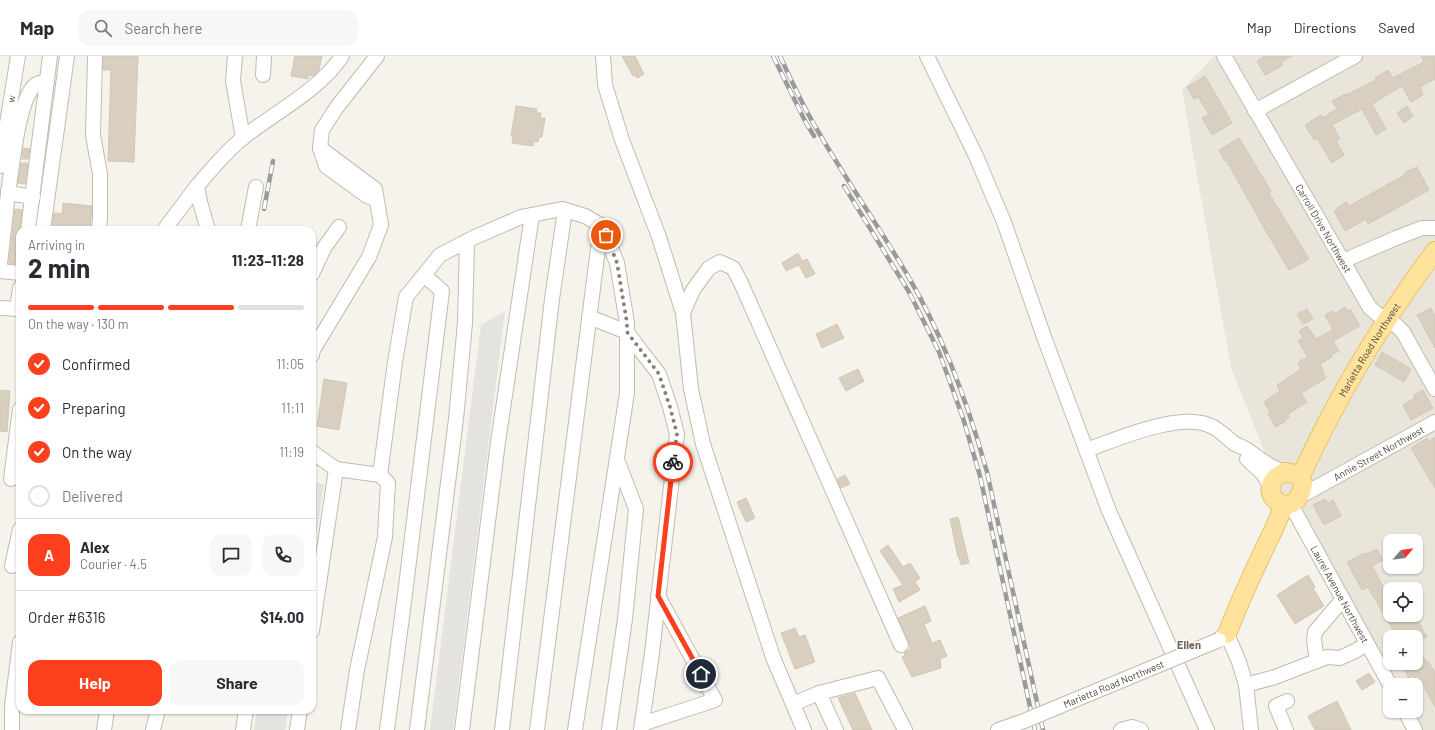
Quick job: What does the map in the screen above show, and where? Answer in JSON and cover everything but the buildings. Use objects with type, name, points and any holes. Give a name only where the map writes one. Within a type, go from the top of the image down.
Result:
[{"type":"main road","name":"Marietta Road Northwest","points":[[1223,637],[1276,521],[1336,406],[1386,321],[1435,252]]},
{"type":"main road","points":[[1278,477],[1294,487],[1276,502],[1271,491],[1278,477]]},
{"type":"main road","name":"Marietta Road Northwest","points":[[1265,546],[1271,491]]},
{"type":"street","name":"w","points":[[0,166],[18,56]]},
{"type":"street","points":[[29,226],[50,56]]},
{"type":"street","points":[[44,226],[67,56]]},
{"type":"street","points":[[95,56],[93,135],[100,174],[99,226]]},
{"type":"street","points":[[235,56],[233,82],[243,138]]},
{"type":"street","points":[[262,75],[264,56]]},
{"type":"street","points":[[167,226],[197,186],[243,138],[317,84],[332,70],[342,56]]},
{"type":"street","points":[[316,345],[369,257],[381,225],[376,194],[367,196],[326,166],[320,148],[322,130],[337,107],[377,56]]},
{"type":"street","points":[[603,56],[605,85],[622,140],[659,237],[683,313],[691,389],[703,444],[774,660],[804,730]]},
{"type":"street","points":[[927,56],[976,156],[1004,222],[1044,337],[1109,511],[1207,730]]},
{"type":"street","name":"Carroll Drive Northwest","points":[[1224,56],[1370,308],[1386,321],[1396,325],[1404,332],[1435,389]]},
{"type":"street","points":[[1255,111],[1355,56]]},
{"type":"street","points":[[0,264],[8,193],[26,99],[36,84],[47,81]]},
{"type":"street","points":[[17,140],[39,142]]},
{"type":"street","points":[[197,186],[205,226]]},
{"type":"street","points":[[249,226],[256,187]]},
{"type":"street","points":[[8,193],[33,197]]},
{"type":"street","points":[[380,475],[395,362],[406,297],[440,255],[467,241],[521,217],[562,209],[585,216],[601,226],[617,263],[627,323],[628,393],[575,730]]},
{"type":"street","points":[[502,730],[552,298],[565,210]]},
{"type":"street","points":[[462,730],[498,442],[532,215]]},
{"type":"street","points":[[316,265],[324,248],[339,226]]},
{"type":"street","points":[[537,730],[601,226]]},
{"type":"street","points":[[1343,261],[1422,228],[1435,228]]},
{"type":"street","points":[[417,730],[456,419],[465,323],[467,241]]},
{"type":"street","points":[[683,313],[693,290],[709,268],[720,262],[733,268],[754,312],[900,645]]},
{"type":"street","points":[[0,271],[16,273]]},
{"type":"street","points":[[424,275],[442,291],[466,302]]},
{"type":"street","points":[[387,730],[442,291]]},
{"type":"street","points":[[0,308],[16,309]]},
{"type":"street","points":[[590,317],[627,332],[659,374],[677,434],[642,727],[715,700],[658,596]]},
{"type":"street","points":[[1086,450],[1166,423],[1194,422],[1213,426],[1236,444],[1245,448],[1275,470],[1294,487]]},
{"type":"street","name":"Annie Street Northwest","points":[[1294,487],[1322,484],[1435,422]]},
{"type":"street","points":[[10,479],[16,436]]},
{"type":"street","points":[[1236,444],[1240,452],[1263,474],[1271,491]]},
{"type":"street","points":[[316,455],[336,469],[380,475],[388,483],[385,537],[357,670],[348,730]]},
{"type":"street","points":[[609,730],[625,619],[636,509],[617,460]]},
{"type":"street","points":[[316,604],[336,469]]},
{"type":"street","name":"Laurel Avenue Northwest","points":[[1294,487],[1343,599],[1386,678]]},
{"type":"street","points":[[12,566],[16,548]]},
{"type":"street","points":[[1317,661],[1314,640],[1315,632],[1343,599]]},
{"type":"street","points":[[1223,637],[1239,662],[1246,686],[1251,730]]},
{"type":"street","name":"Marietta Road Northwest","points":[[998,730],[1024,721],[1223,637]]},
{"type":"street","points":[[1246,686],[1275,677],[1327,657],[1340,658],[1367,644]]},
{"type":"street","points":[[12,730],[12,706],[16,674]]},
{"type":"street","points":[[793,704],[819,693],[878,678],[905,730]]},
{"type":"street","points":[[819,693],[836,730]]},
{"type":"street","points":[[1286,730],[1276,706],[1287,701]]},
{"type":"street","points":[[104,730],[106,714]]},
{"type":"street","points":[[153,730],[157,714]]},
{"type":"street","points":[[243,730],[245,714]]},
{"type":"street","points":[[297,730],[299,714]]},
{"type":"street","points":[[1409,718],[1415,730]]},
{"type":"street","points":[[1121,730],[1132,727],[1141,730]]},
{"type":"shaded area","points":[[1214,56],[1435,56],[1435,730],[1408,730],[1401,718],[1423,718],[1423,678],[1383,678],[1383,685],[1295,528],[1231,368],[1182,90]]},
{"type":"shaded area","points":[[505,311],[453,730],[430,730],[481,325]]},
{"type":"shaded area","points":[[316,483],[324,484],[316,536]]},
{"type":"shaded area","points":[[256,714],[287,714],[285,730],[254,730]]},
{"type":"railway","points":[[773,56],[814,136]]},
{"type":"railway","points":[[780,56],[801,101],[815,126],[897,257],[921,299],[954,371],[972,421],[987,472],[1043,730]]},
{"type":"railway","points":[[264,209],[273,161]]},
{"type":"railway","points":[[844,186],[909,292],[939,352],[963,418],[980,476],[1035,730]]},
{"type":"way so far","points":[[606,235],[617,263],[627,323],[627,332],[659,374],[670,407],[677,434],[673,462]]},
{"type":"district","name":"Ellen","points":[[1189,644]]},
{"type":"route","points":[[673,462],[658,596],[701,674]]}]
